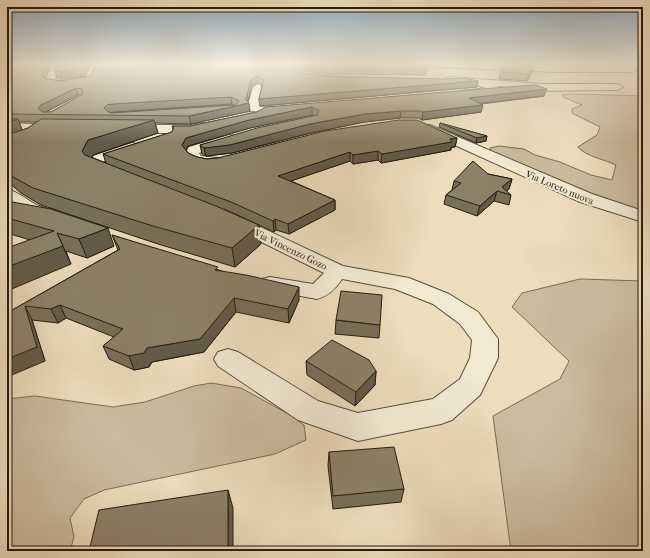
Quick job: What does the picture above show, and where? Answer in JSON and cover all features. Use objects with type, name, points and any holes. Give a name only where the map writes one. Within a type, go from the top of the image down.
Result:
[{"type":"street","points":[[259,90],[265,111]]},
{"type":"street","points":[[458,94],[492,90]]},
{"type":"street","points":[[208,110],[265,111]]},
{"type":"street","points":[[231,120],[253,116],[265,111]]},
{"type":"street","points":[[247,121],[265,111]]},
{"type":"street","name":"Via Loreto nuova","points":[[418,124],[586,198],[643,217]]},
{"type":"street","points":[[129,179],[96,166],[98,159],[191,129],[212,125]]},
{"type":"street","points":[[7,127],[71,129]]},
{"type":"street","points":[[23,141],[41,129]]},
{"type":"street","points":[[116,129],[191,129]]},
{"type":"street","points":[[230,160],[207,162],[195,159],[192,153],[194,150],[239,136]]},
{"type":"street","points":[[7,194],[32,210],[70,222]]},
{"type":"street","name":"Via Vincenzo Gozo","points":[[219,215],[337,271],[401,283],[441,299],[469,318],[485,339],[484,358],[470,387],[441,411],[358,427],[308,410],[228,359]]},
{"type":"street","points":[[247,279],[296,290],[317,292],[328,283],[337,271]]},
{"type":"shaded area","points":[[562,95],[643,96],[643,212],[573,189],[492,153],[490,148],[499,146],[524,149],[535,155],[560,162],[591,175],[612,180],[616,165],[591,156],[578,147],[597,135],[600,127],[572,113],[572,109],[582,105],[563,97]]},
{"type":"shaded area","points":[[580,279],[643,281],[643,551],[511,551],[493,416],[560,379],[569,361],[512,307],[522,293]]},
{"type":"shaded area","points":[[211,383],[241,388],[292,416],[304,425],[306,440],[275,454],[104,490],[84,499],[70,518],[74,537],[70,551],[7,551],[7,399],[35,396],[113,407],[145,402],[194,386]]},
{"type":"building","points":[[7,90],[72,90],[41,105],[38,108],[42,112],[51,112],[81,95],[83,93],[82,90],[248,90],[246,100],[249,103],[189,116],[7,114]],"holes":[[[231,97],[239,101],[235,105],[111,113],[104,108],[107,105],[112,104]]]},
{"type":"building","points":[[261,90],[368,90],[259,99]]},
{"type":"building","points":[[470,90],[538,90],[469,98],[483,105],[423,112],[401,111],[365,114],[310,124],[230,145],[204,148],[200,145],[257,128],[317,115],[319,111],[312,107],[249,120],[186,138],[182,145],[188,153],[207,159],[218,158],[325,131],[399,120],[417,120],[457,138],[450,139],[452,142],[382,154],[378,151],[353,155],[350,152],[278,176],[335,200],[288,224],[275,219],[273,221],[231,202],[103,154],[172,132],[174,127],[172,126],[190,126],[257,112],[266,107]]},
{"type":"building","points":[[7,119],[18,119],[7,123]]},
{"type":"building","points":[[41,119],[154,120],[88,140],[82,151],[85,155],[216,206],[259,225],[232,248],[153,226],[33,188],[7,172],[7,135],[28,128]]},
{"type":"building","points":[[440,123],[487,136],[477,138]]},
{"type":"building","points":[[473,161],[488,174],[512,179],[502,187],[511,195],[497,191],[480,206],[446,195],[461,183],[454,181]]},
{"type":"building","points":[[7,201],[51,209],[108,228],[79,239],[57,233],[63,246],[7,267],[7,248],[54,231],[7,218]]},
{"type":"building","points":[[112,235],[218,267],[215,270],[246,275],[299,287],[288,309],[234,298],[200,339],[147,348],[144,353],[129,356],[103,346],[123,329],[60,305],[51,309],[25,306],[37,347],[7,359],[7,313],[120,249]]},
{"type":"building","points":[[341,291],[382,295],[380,325],[336,320]]},
{"type":"building","points":[[332,340],[369,360],[376,371],[356,392],[306,361]]},
{"type":"building","points":[[394,447],[404,489],[333,496],[329,452]]},
{"type":"building","points":[[228,490],[228,551],[89,551],[99,510]]}]
